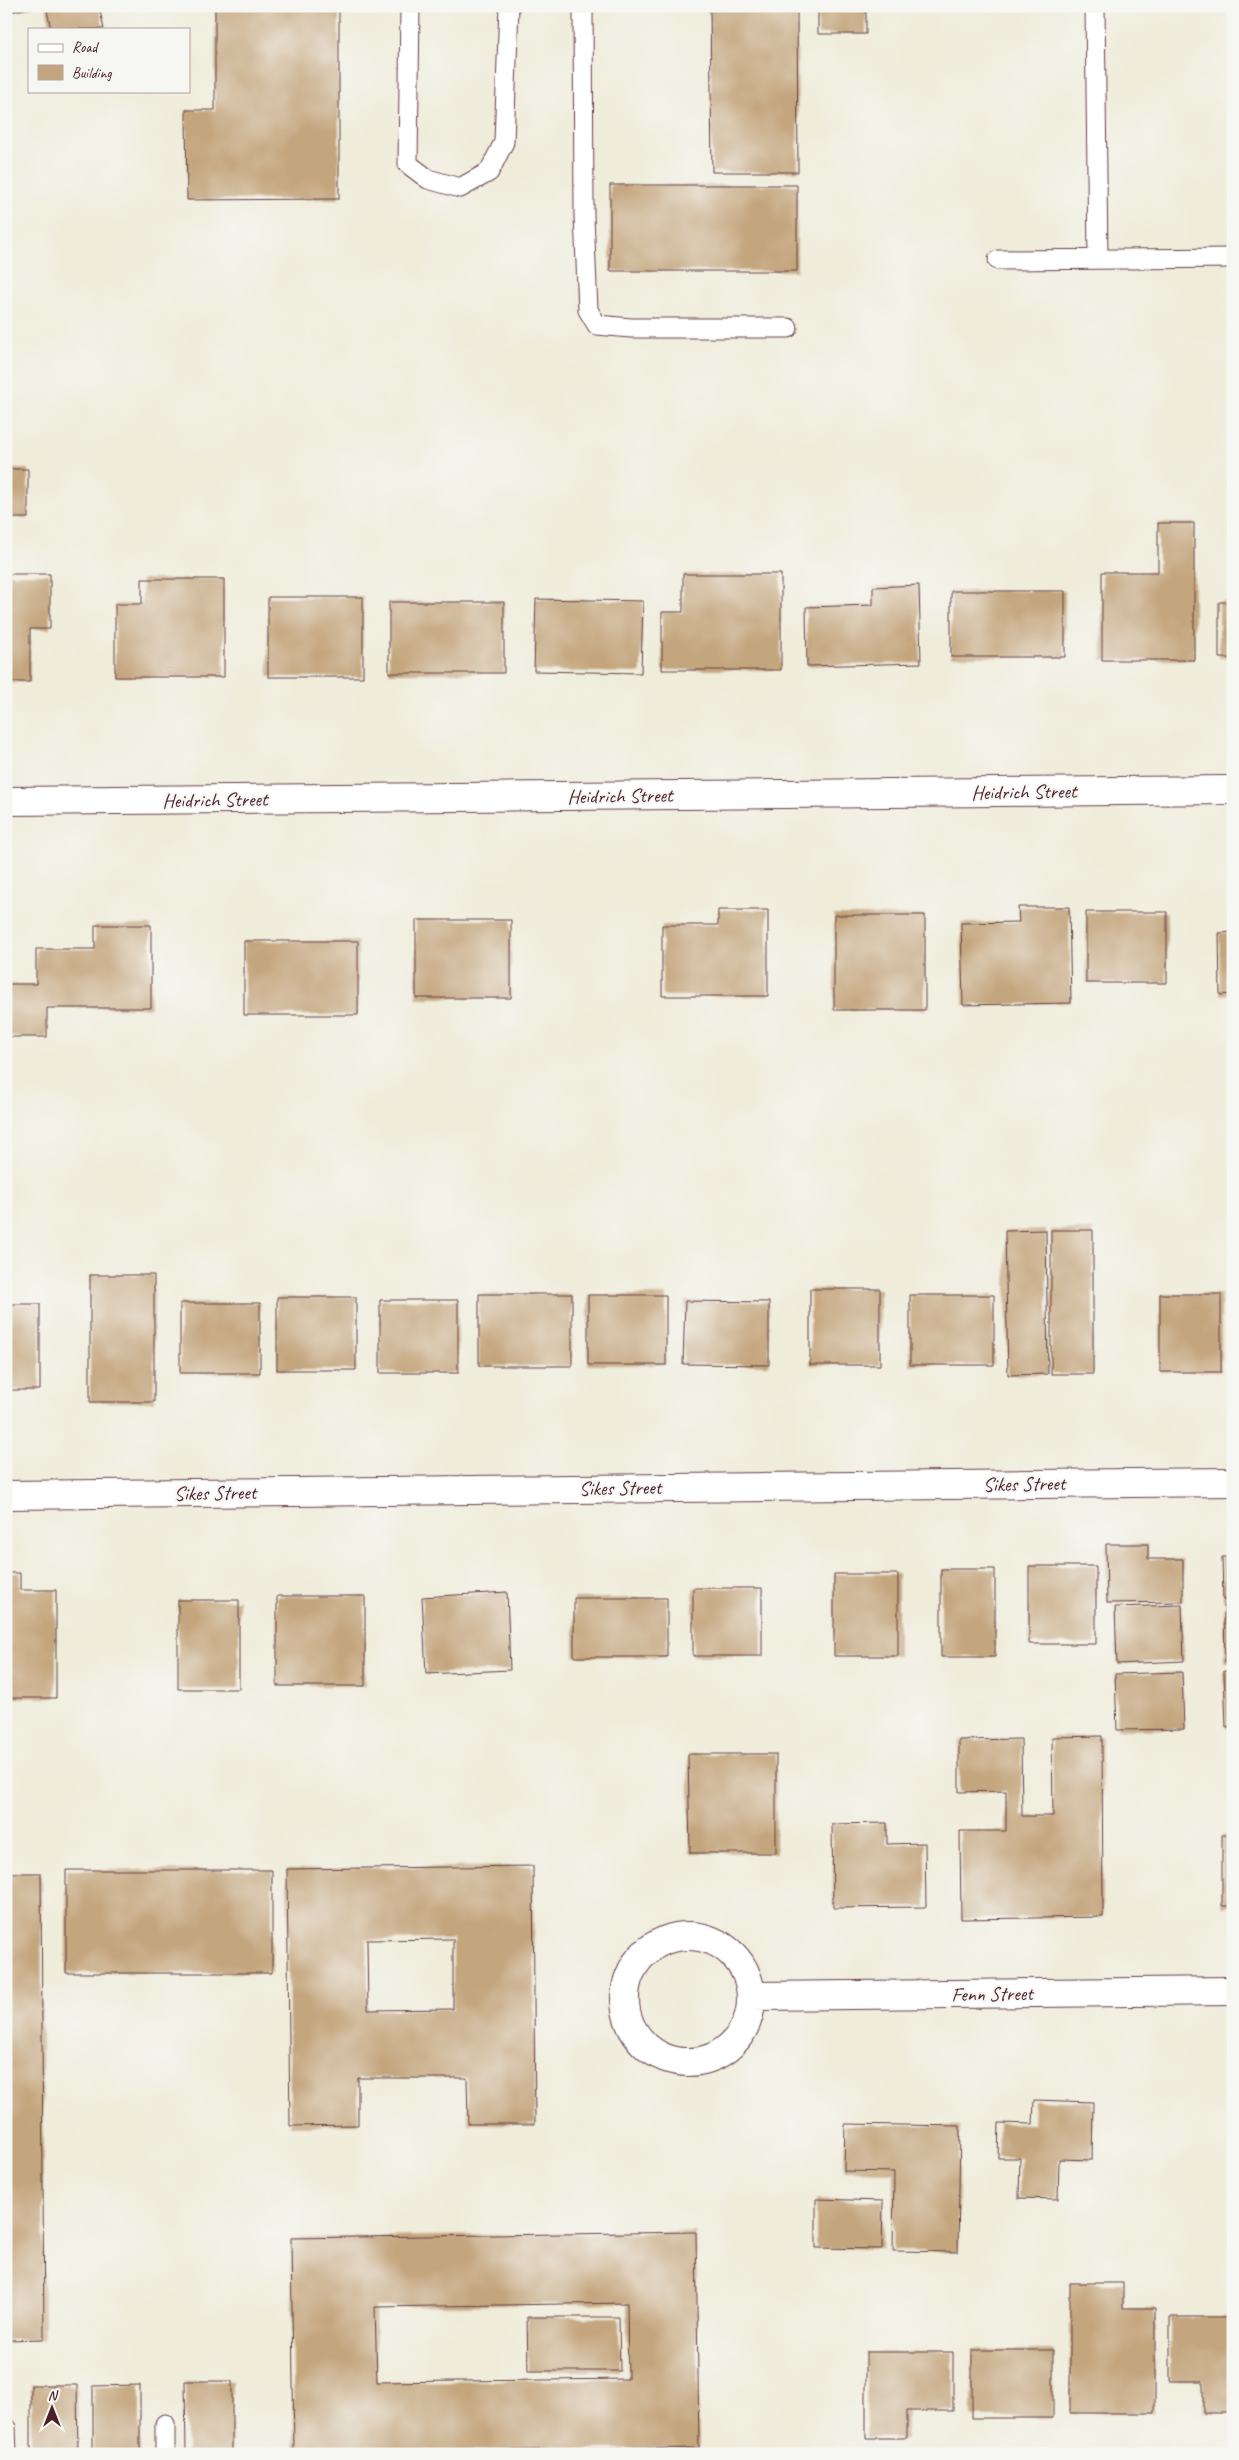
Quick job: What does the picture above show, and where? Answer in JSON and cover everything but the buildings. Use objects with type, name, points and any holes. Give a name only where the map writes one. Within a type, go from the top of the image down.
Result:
[{"type":"street","name":"Heidrich Street","points":[[6,801],[1233,790]]},
{"type":"street","name":"Sikes Street","points":[[6,1495],[1233,1482]]},
{"type":"street","points":[[685,1936],[705,1938],[723,1946],[738,1959],[748,1977],[752,1996],[749,2018],[739,2038],[723,2052],[716,2055],[703,2060],[681,2062],[660,2055],[642,2042],[630,2025],[625,2003],[627,1983],[634,1965],[648,1950],[666,1940],[685,1936]]},
{"type":"street","name":"Fenn Street","points":[[752,1996],[1233,1991]]},
{"type":"lane","points":[[410,6],[408,164],[428,179],[460,188],[490,172],[504,142],[509,6]]},
{"type":"lane","points":[[583,6],[584,225],[588,310],[597,325],[631,328],[788,328]]},
{"type":"lane","points":[[1095,6],[1098,258]]},
{"type":"lane","points":[[998,260],[1233,258]]},
{"type":"lane","points":[[164,2424],[165,2454]]},
{"type":"lane","points":[[6,2428],[7,2454]]}]
